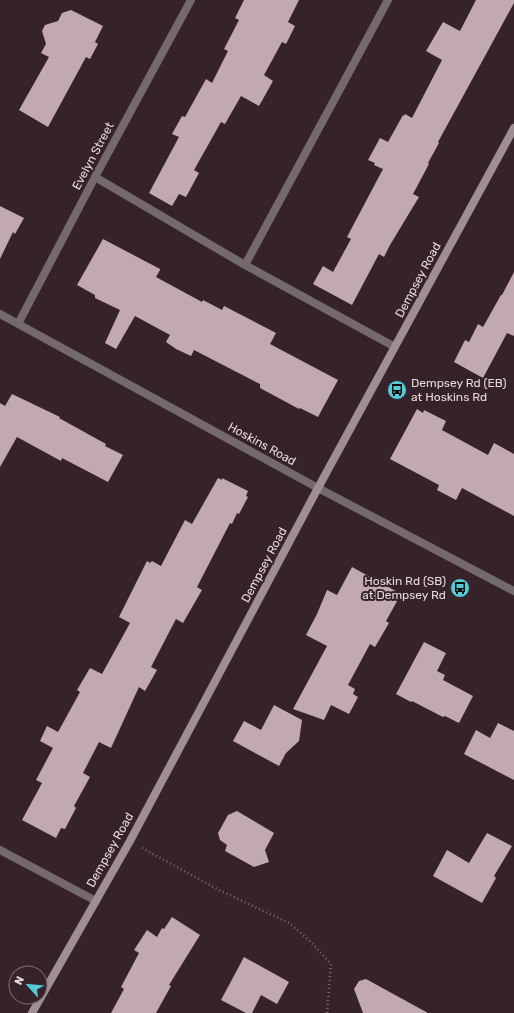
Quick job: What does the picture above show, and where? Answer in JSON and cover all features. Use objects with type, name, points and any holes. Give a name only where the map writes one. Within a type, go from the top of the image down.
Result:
[{"type":"street","name":"Evelyn Street","points":[[18,324],[95,177],[191,0]]},
{"type":"street","points":[[245,265],[388,0]]},
{"type":"street","name":"Dempsey Road","points":[[32,1013],[130,841],[318,488],[514,128]]},
{"type":"street","points":[[95,177],[245,265],[395,347]]},
{"type":"street","name":"Hoskins Road","points":[[0,314],[318,488],[514,592]]},
{"type":"street","points":[[0,850],[96,901]]},
{"type":"path","points":[[130,841],[219,890],[289,923],[311,942],[331,964],[327,1013]]},
{"type":"building","points":[[244,0],[299,0],[288,22],[295,26],[286,44],[282,42],[264,75],[273,81],[259,106],[241,96],[225,124],[221,122],[194,170],[199,173],[186,197],[179,194],[172,206],[149,193],[179,137],[172,134],[182,116],[185,117],[206,79],[212,83],[228,51],[224,49],[239,20],[235,18]]},
{"type":"building","points":[[476,0],[514,0],[514,3],[438,142],[439,143],[428,163],[429,164],[413,194],[419,197],[384,257],[379,254],[352,305],[313,284],[323,266],[333,272],[351,239],[347,237],[383,169],[374,165],[375,163],[368,160],[380,138],[388,142],[403,115],[404,116],[405,114],[412,118],[442,60],[426,51],[443,22],[460,31]]},
{"type":"building","points":[[71,10],[103,26],[95,42],[98,44],[90,59],[86,57],[48,127],[19,110],[49,57],[41,53],[46,44],[42,31],[45,25],[58,21],[62,13]]},
{"type":"building","points":[[0,206],[24,218],[15,234],[13,232],[0,259]]},
{"type":"building","points":[[103,239],[160,269],[156,277],[202,302],[203,300],[222,310],[224,306],[276,333],[270,344],[338,380],[318,417],[300,408],[299,409],[260,388],[260,384],[194,350],[191,356],[176,349],[166,342],[170,335],[135,316],[116,349],[105,343],[120,310],[95,298],[95,295],[77,285]]},
{"type":"building","points":[[514,272],[514,336],[507,333],[483,378],[454,362],[465,340],[469,342],[478,324],[483,327]]},
{"type":"building","points":[[12,394],[60,417],[59,418],[106,444],[105,446],[123,455],[108,482],[62,458],[61,461],[17,437],[0,467],[0,403],[5,406]]},
{"type":"building","points":[[417,409],[423,413],[424,410],[446,421],[442,430],[488,455],[494,443],[514,454],[514,516],[462,488],[456,500],[437,490],[439,485],[390,459]]},
{"type":"building","points":[[218,478],[222,480],[222,478],[248,491],[246,496],[248,497],[239,514],[237,513],[232,524],[230,523],[197,587],[202,590],[183,623],[176,619],[151,667],[157,670],[145,691],[139,687],[111,748],[99,742],[83,773],[90,777],[74,806],[76,808],[65,829],[61,828],[56,838],[22,820],[42,783],[36,780],[53,748],[40,741],[47,726],[58,732],[80,692],[77,690],[90,668],[102,674],[130,623],[119,617],[147,561],[150,563],[152,561],[161,566],[185,520],[192,524]]},
{"type":"building","points":[[352,567],[401,594],[386,621],[389,623],[375,647],[370,644],[348,685],[355,689],[353,694],[358,697],[349,714],[331,705],[324,720],[293,709],[327,646],[306,635],[327,590],[337,595]]},
{"type":"building","points":[[424,642],[446,653],[437,671],[445,675],[443,680],[473,696],[459,723],[445,716],[443,717],[396,694]]},
{"type":"building","points":[[274,705],[302,720],[299,741],[286,753],[279,766],[233,741],[244,721],[261,730]]},
{"type":"building","points":[[498,723],[514,731],[514,780],[464,754],[476,730],[490,738]]},
{"type":"building","points":[[237,811],[274,833],[265,850],[269,862],[254,867],[225,851],[227,845],[220,840],[218,833],[228,815]]},
{"type":"building","points":[[487,833],[512,846],[494,876],[496,878],[482,903],[433,876],[447,850],[469,863]]},
{"type":"building","points":[[172,917],[200,935],[169,985],[171,986],[156,1013],[111,1013],[124,989],[121,987],[139,953],[134,950],[147,930],[157,937],[162,928],[164,929]]},
{"type":"building","points":[[244,957],[289,982],[277,1004],[261,995],[252,1013],[246,1013],[221,1000]]},
{"type":"building","points":[[366,979],[428,1013],[363,1013],[354,989],[359,981]]},
{"type":"place","name":"Dempsey Rd (EB) at Hoskins Rd","points":[[397,390]]},
{"type":"place","name":"Hoskin Rd (SB) at Dempsey Rd","points":[[460,588]]}]
